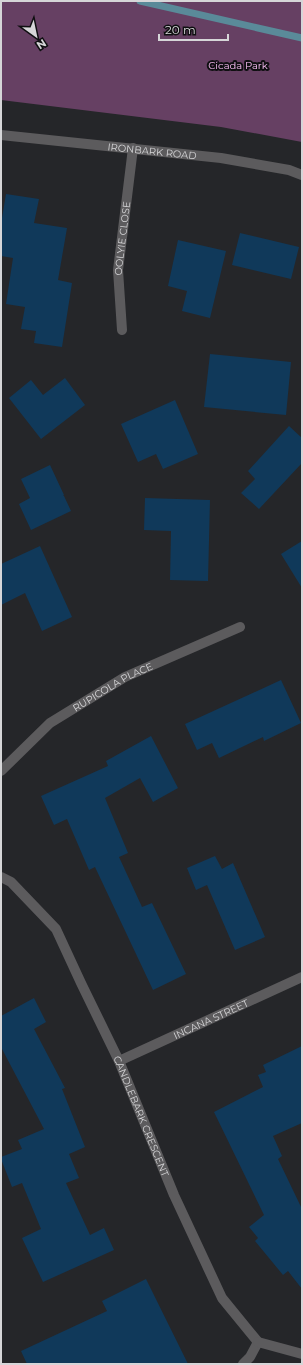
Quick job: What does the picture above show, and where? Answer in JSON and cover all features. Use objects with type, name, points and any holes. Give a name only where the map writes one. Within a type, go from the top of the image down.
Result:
[{"type":"street","name":"IRONBARK ROAD","points":[[1,135],[221,158],[289,170],[302,175]]},
{"type":"street","name":"OOLYIE CLOSE","points":[[122,330],[118,270],[134,148]]},
{"type":"street","name":"RUPICOLA PLACE","points":[[1,771],[50,723],[125,677],[240,627]]},
{"type":"street","name":"CANDLEBARK CRESCENT","points":[[1,877],[11,882],[56,929],[119,1062],[174,1195],[222,1298],[258,1342]]},
{"type":"street","name":"INCANA STREET","points":[[119,1062],[302,977]]},
{"type":"street","points":[[243,1364],[250,1357],[258,1342],[302,1354]]},
{"type":"green space","name":"Cicada Park","points":[[1,1],[302,1],[302,142],[221,127],[1,100]]},
{"type":"building","points":[[6,194],[39,199],[34,223],[67,228],[58,280],[72,283],[62,347],[34,343],[36,331],[21,329],[25,307],[6,304],[13,258],[1,256],[1,224]]},
{"type":"building","points":[[240,233],[299,247],[291,279],[232,265]]},
{"type":"building","points":[[178,240],[226,251],[210,318],[182,311],[187,291],[168,286]]},
{"type":"building","points":[[210,354],[291,362],[286,415],[204,407]]},
{"type":"building","points":[[65,378],[85,405],[41,439],[9,398],[31,380],[43,395]]},
{"type":"building","points":[[175,400],[198,454],[163,469],[156,454],[138,462],[121,424]]},
{"type":"building","points":[[289,426],[302,438],[302,463],[259,509],[241,493],[255,479],[248,471]]},
{"type":"building","points":[[50,465],[71,511],[31,530],[19,504],[30,498],[21,479]]},
{"type":"building","points":[[145,498],[210,500],[208,581],[170,580],[171,531],[144,530]]},
{"type":"building","points":[[302,541],[302,588],[281,554]]},
{"type":"building","points":[[40,546],[72,617],[42,631],[25,593],[1,605],[1,564]]},
{"type":"building","points":[[281,680],[301,723],[264,741],[263,737],[219,758],[212,743],[197,750],[185,724]]},
{"type":"building","points":[[151,736],[178,788],[153,802],[140,778],[105,798],[128,853],[119,857],[142,907],[152,903],[186,974],[153,990],[95,867],[89,870],[67,819],[54,825],[41,796],[108,766],[106,761]]},
{"type":"building","points":[[215,856],[222,869],[233,863],[265,937],[235,950],[207,885],[196,890],[187,868]]},
{"type":"building","points":[[34,998],[46,1022],[34,1029],[65,1088],[62,1089],[85,1147],[69,1154],[79,1178],[66,1183],[90,1235],[104,1228],[114,1250],[43,1282],[22,1238],[41,1229],[22,1183],[12,1187],[1,1159],[1,1157],[22,1149],[18,1140],[44,1129],[1,1047],[1,1016]]},
{"type":"building","points":[[302,1046],[302,1123],[273,1136],[282,1156],[278,1159],[302,1209],[302,1289],[288,1271],[283,1275],[255,1241],[258,1238],[249,1227],[264,1215],[214,1112],[263,1087],[258,1075],[266,1072],[263,1065]]},
{"type":"building","points":[[146,1279],[188,1364],[27,1364],[21,1351],[107,1311],[102,1301]]},
{"type":"waterway","points":[[140,1],[302,38]]}]
